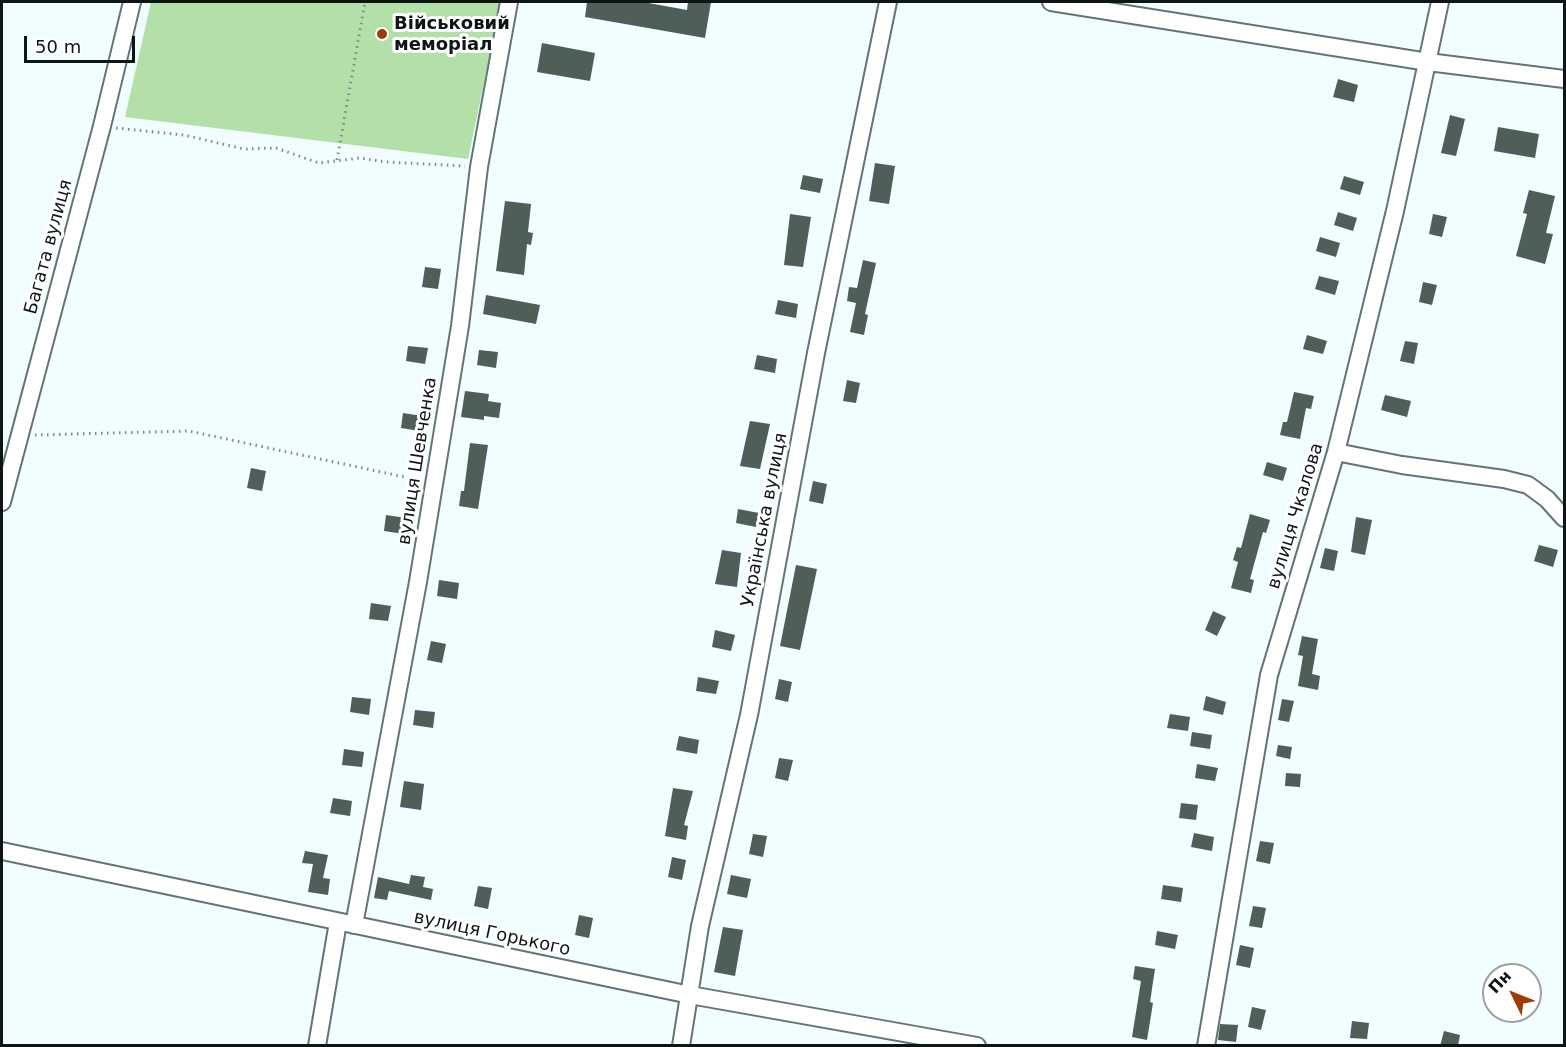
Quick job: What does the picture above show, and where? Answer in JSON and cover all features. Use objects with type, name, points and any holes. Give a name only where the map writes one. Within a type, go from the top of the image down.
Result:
[{"type":"street","name":"Багата вулиця","points":[[2,502],[102,126],[132,2]]},
{"type":"street","name":"вулиця Шевченка","points":[[317,1046],[346,923],[418,582],[460,326],[479,167],[509,2]]},
{"type":"street","name":"Українська вулиця","points":[[681,1046],[700,927],[748,715],[816,352],[888,2]]},
{"type":"street","points":[[1051,2],[1428,62],[1564,79]]},
{"type":"street","name":"вулиця Чкалова","points":[[1206,1046],[1269,675],[1336,452],[1390,231],[1440,2]]},
{"type":"street","points":[[1336,452],[1402,465],[1504,479],[1528,485],[1547,499],[1564,518]]},
{"type":"street","name":"вулиця Горького","points":[[2,851],[690,995],[977,1046]]},
{"type":"path","points":[[337,160],[365,2]]},
{"type":"path","points":[[102,126],[184,135],[244,149],[276,148],[320,163],[360,158],[386,162],[479,167]]},
{"type":"path","points":[[19,435],[189,431],[435,484]]},
{"type":"green space","points":[[151,2],[501,2],[468,159],[125,117]]},
{"type":"building","points":[[587,2],[643,2],[687,10],[688,2],[711,2],[705,38],[585,17]]},
{"type":"building","points":[[542,43],[595,53],[590,81],[537,72]]},
{"type":"building","points":[[1338,79],[1358,85],[1354,102],[1333,97]]},
{"type":"building","points":[[1450,115],[1465,119],[1456,156],[1441,153]]},
{"type":"building","points":[[1498,127],[1539,134],[1535,158],[1494,151]]},
{"type":"building","points":[[875,163],[895,166],[889,204],[869,201]]},
{"type":"building","points":[[803,175],[823,179],[820,193],[800,189]]},
{"type":"building","points":[[1344,176],[1364,182],[1360,195],[1340,189]]},
{"type":"building","points":[[1529,190],[1555,196],[1546,233],[1553,234],[1545,264],[1516,256],[1527,214],[1523,213]]},
{"type":"building","points":[[505,201],[531,204],[528,232],[533,233],[531,245],[527,244],[524,275],[496,271]]},
{"type":"building","points":[[1338,212],[1357,218],[1353,231],[1334,225]]},
{"type":"building","points":[[790,214],[811,217],[803,267],[784,265]]},
{"type":"building","points":[[1433,214],[1447,217],[1442,237],[1429,234]]},
{"type":"building","points":[[1320,237],[1340,243],[1336,257],[1316,251]]},
{"type":"building","points":[[863,260],[876,263],[865,314],[868,315],[864,335],[850,332],[856,303],[847,301],[849,287],[857,288]]},
{"type":"building","points":[[425,267],[441,269],[438,289],[422,287]]},
{"type":"building","points":[[1319,276],[1339,281],[1335,295],[1315,289]]},
{"type":"building","points":[[1423,282],[1437,285],[1432,305],[1419,302]]},
{"type":"building","points":[[486,295],[540,305],[536,324],[483,314]]},
{"type":"building","points":[[778,300],[798,304],[796,318],[775,314]]},
{"type":"building","points":[[1307,335],[1327,341],[1323,354],[1303,349]]},
{"type":"building","points":[[1405,341],[1418,343],[1414,364],[1400,361]]},
{"type":"building","points":[[408,346],[428,348],[425,364],[406,361]]},
{"type":"building","points":[[479,350],[498,352],[496,368],[477,365]]},
{"type":"building","points":[[757,355],[777,359],[775,373],[754,369]]},
{"type":"building","points":[[847,380],[860,383],[856,403],[843,401]]},
{"type":"building","points":[[465,391],[489,394],[488,401],[501,403],[499,418],[484,416],[484,420],[461,417]]},
{"type":"building","points":[[1294,392],[1314,396],[1311,409],[1306,408],[1300,439],[1280,435],[1283,422],[1287,422]]},
{"type":"building","points":[[1385,395],[1411,401],[1407,417],[1381,410]]},
{"type":"building","points":[[403,413],[422,416],[420,431],[401,428]]},
{"type":"building","points":[[750,421],[770,424],[760,469],[740,466]]},
{"type":"building","points":[[470,443],[488,445],[478,509],[459,506],[461,491],[464,491]]},
{"type":"building","points":[[1267,462],[1287,468],[1283,481],[1263,475]]},
{"type":"building","points":[[251,468],[266,471],[262,491],[247,488]]},
{"type":"building","points":[[813,481],[827,484],[823,504],[809,501]]},
{"type":"building","points":[[738,509],[759,513],[756,527],[736,523]]},
{"type":"building","points":[[1250,514],[1270,520],[1266,533],[1263,532],[1250,579],[1254,580],[1251,593],[1231,588],[1238,562],[1233,560],[1237,547],[1241,548]]},
{"type":"building","points":[[386,515],[406,518],[404,534],[384,531]]},
{"type":"building","points":[[1356,517],[1372,520],[1365,555],[1351,552]]},
{"type":"building","points":[[1539,545],[1558,550],[1553,567],[1534,561]]},
{"type":"building","points":[[1325,548],[1338,551],[1334,571],[1320,568]]},
{"type":"building","points":[[722,550],[741,553],[737,587],[715,584]]},
{"type":"building","points":[[796,565],[817,569],[800,650],[780,646]]},
{"type":"building","points":[[439,580],[459,583],[457,599],[437,596]]},
{"type":"building","points":[[371,603],[391,606],[388,621],[369,619]]},
{"type":"building","points":[[1213,611],[1226,617],[1217,636],[1205,630]]},
{"type":"building","points":[[715,630],[735,635],[731,651],[712,647]]},
{"type":"building","points":[[1302,636],[1318,639],[1312,674],[1320,676],[1318,690],[1298,686],[1303,656],[1298,655]]},
{"type":"building","points":[[431,641],[446,644],[442,663],[427,660]]},
{"type":"building","points":[[698,677],[719,681],[716,694],[696,691]]},
{"type":"building","points":[[779,679],[792,682],[788,702],[775,699]]},
{"type":"building","points":[[1206,696],[1226,702],[1223,715],[1203,710]]},
{"type":"building","points":[[352,697],[371,699],[369,715],[350,712]]},
{"type":"building","points":[[1282,699],[1294,701],[1289,722],[1278,720]]},
{"type":"building","points":[[415,710],[435,712],[433,728],[413,725]]},
{"type":"building","points":[[1170,714],[1190,717],[1188,731],[1167,728]]},
{"type":"building","points":[[1192,732],[1212,735],[1210,749],[1190,746]]},
{"type":"building","points":[[679,736],[699,740],[697,754],[676,750]]},
{"type":"building","points":[[1278,745],[1292,747],[1290,759],[1276,756]]},
{"type":"building","points":[[344,749],[364,752],[362,767],[342,765]]},
{"type":"building","points":[[779,758],[793,760],[788,781],[775,778]]},
{"type":"building","points":[[1197,764],[1218,768],[1215,781],[1195,778]]},
{"type":"building","points":[[1286,773],[1301,774],[1300,787],[1285,786]]},
{"type":"building","points":[[404,781],[424,784],[421,810],[400,807]]},
{"type":"building","points":[[673,788],[693,791],[684,825],[688,826],[686,840],[665,836]]},
{"type":"building","points":[[333,798],[352,801],[350,816],[330,813]]},
{"type":"building","points":[[1181,803],[1198,805],[1196,820],[1179,818]]},
{"type":"building","points":[[1194,833],[1214,837],[1212,851],[1191,847]]},
{"type":"building","points":[[753,834],[767,836],[763,857],[749,854]]},
{"type":"building","points":[[1260,841],[1274,843],[1270,864],[1256,861]]},
{"type":"building","points":[[305,851],[328,855],[323,878],[330,879],[328,895],[308,892],[313,864],[302,863]]},
{"type":"building","points":[[672,857],[686,860],[682,880],[668,877]]},
{"type":"building","points":[[411,875],[425,877],[423,887],[433,889],[431,900],[389,891],[387,900],[374,898],[378,877],[409,884]]},
{"type":"building","points":[[731,875],[751,879],[747,898],[727,894]]},
{"type":"building","points":[[1163,885],[1183,888],[1181,902],[1161,899]]},
{"type":"building","points":[[478,886],[492,888],[488,909],[474,906]]},
{"type":"building","points":[[1253,906],[1266,908],[1262,928],[1249,926]]},
{"type":"building","points":[[579,915],[593,918],[589,938],[575,935]]},
{"type":"building","points":[[723,927],[743,930],[735,976],[714,972]]},
{"type":"building","points":[[1157,931],[1178,935],[1175,949],[1155,945]]},
{"type":"building","points":[[1240,945],[1254,948],[1250,968],[1236,965]]},
{"type":"building","points":[[1135,966],[1155,969],[1150,1002],[1153,1003],[1147,1040],[1132,1037],[1141,981],[1133,979]]},
{"type":"building","points":[[1252,1007],[1266,1010],[1261,1030],[1248,1027]]},
{"type":"building","points":[[1352,1021],[1369,1023],[1367,1039],[1350,1038]]},
{"type":"building","points":[[1220,1024],[1238,1025],[1236,1042],[1218,1040]]},
{"type":"building","points":[[1444,1031],[1460,1035],[1458,1046],[1440,1046]]},
{"type":"place","name":"Військовий меморіал","points":[[382,34]]}]
